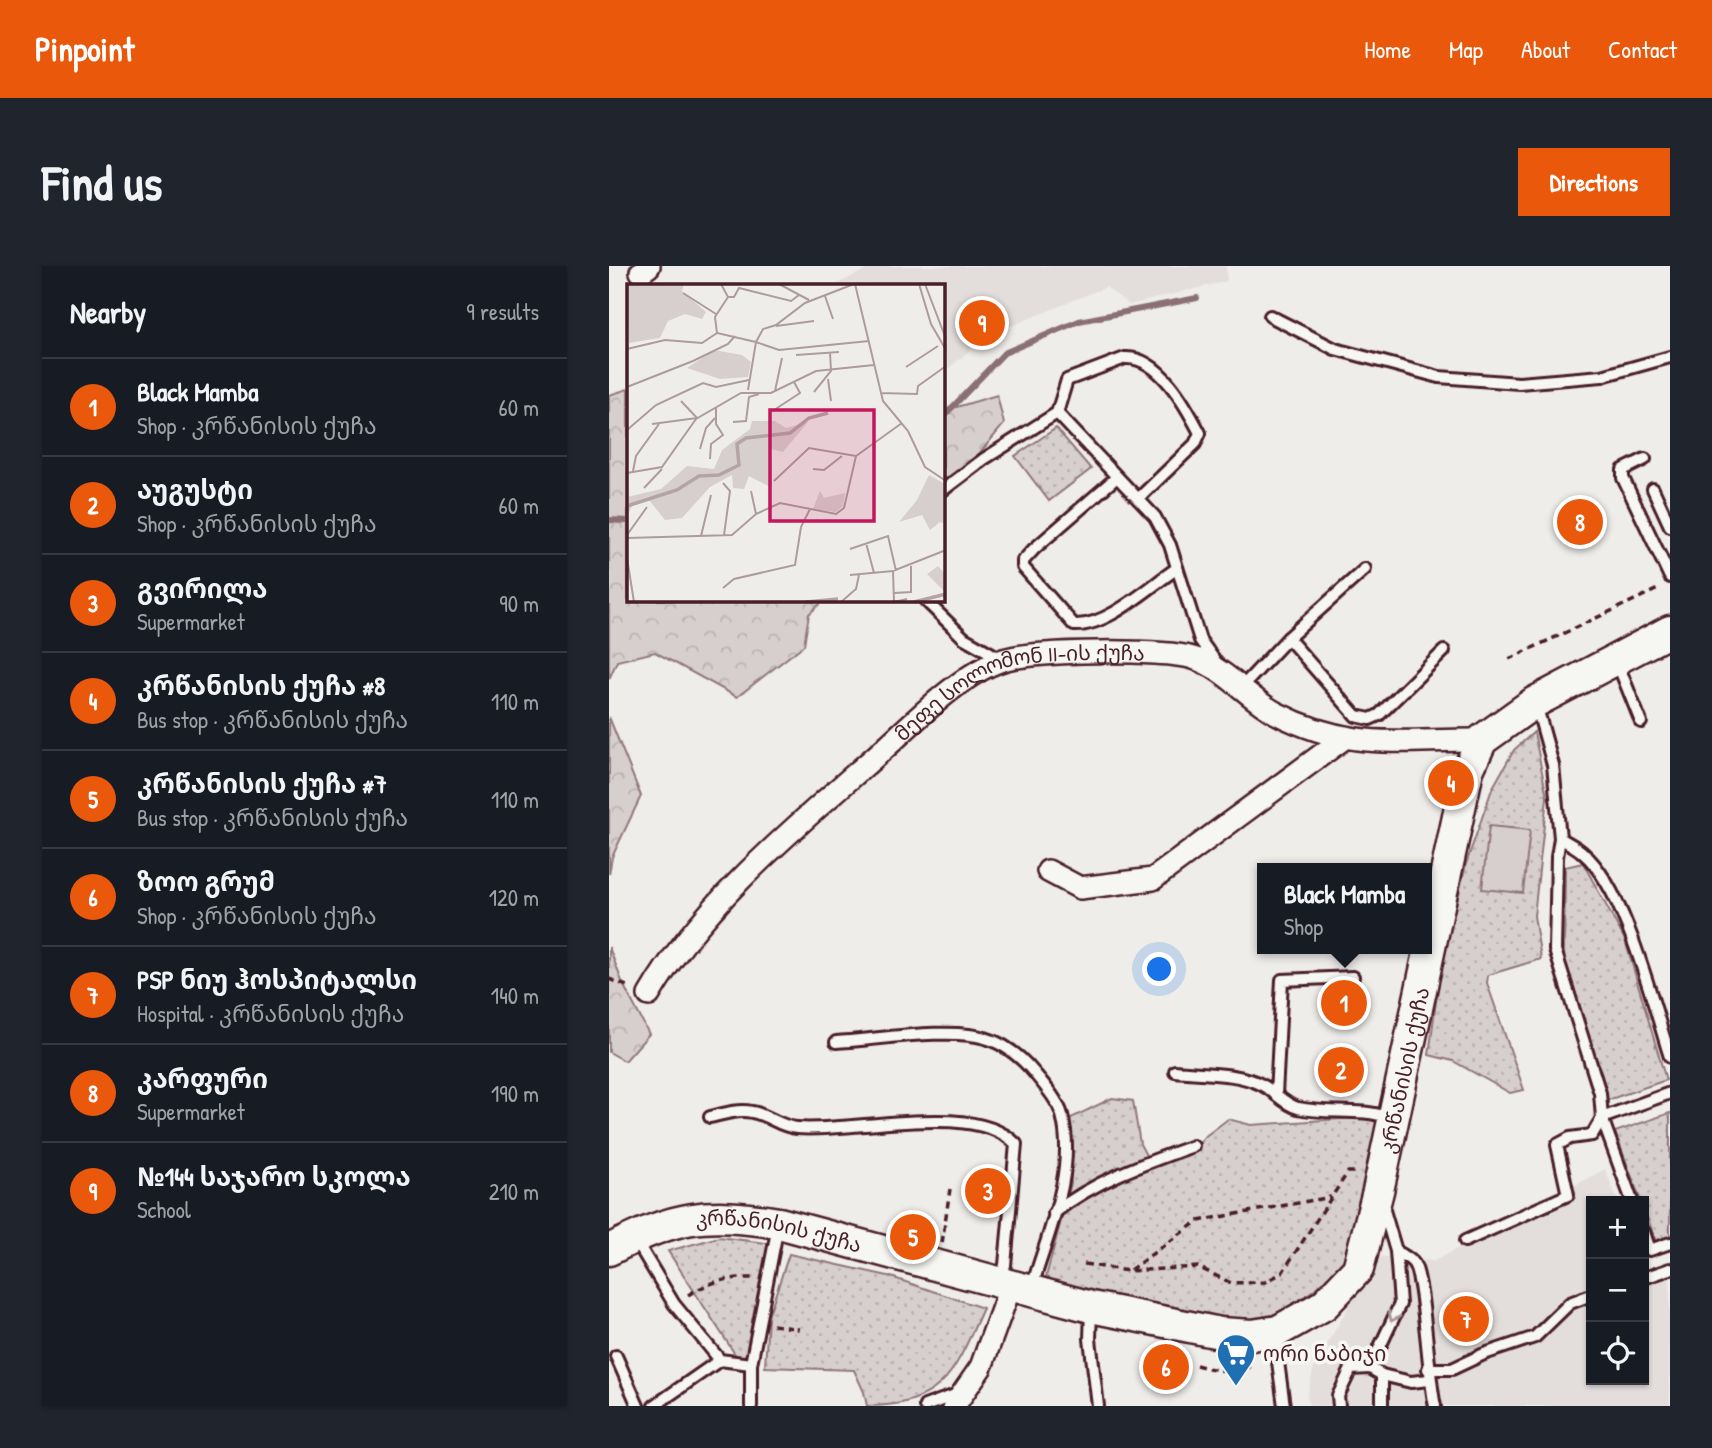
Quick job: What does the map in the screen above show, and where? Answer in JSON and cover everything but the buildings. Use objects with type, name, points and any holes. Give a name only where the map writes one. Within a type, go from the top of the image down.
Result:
[{"type":"street","points":[[1482,740],[1535,702],[1670,631]]},
{"type":"street","name":"მეფე სოლომონ II-ის ქუჩა","points":[[649,995],[665,967],[729,894],[810,812],[960,684],[1003,660],[1080,653],[1157,654],[1191,658],[1221,670],[1272,711],[1304,727],[1343,739],[1373,743],[1482,740]]},
{"type":"street","points":[[1048,871],[1080,887],[1153,879],[1343,739]]},
{"type":"street","name":"კრწანისის ქუჩა","points":[[1432,938],[1468,770],[1482,740]]},
{"type":"street","name":"კრწანისის ქუჩა","points":[[617,1243],[669,1223],[712,1215],[779,1223],[1091,1307],[1220,1333],[1252,1335],[1278,1331],[1325,1305],[1358,1269],[1378,1191],[1428,954]]},
{"type":"street","points":[[959,1399],[981,1367],[1014,1286]]},
{"type":"lane","points":[[1270,316],[1335,349],[1439,377],[1519,383],[1602,376],[1670,357]]},
{"type":"lane","points":[[945,489],[985,459],[1057,413],[1067,380],[1125,358],[1135,357],[1152,366],[1200,433],[1195,444],[1138,499]]},
{"type":"lane","points":[[1057,413],[1138,499],[1163,530],[1200,640],[1221,670]]},
{"type":"lane","points":[[1645,458],[1623,470],[1623,478],[1670,577]]},
{"type":"lane","points":[[1117,477],[1034,549],[1023,561],[1023,567],[1074,625],[1085,625],[1107,616],[1177,569]]},
{"type":"lane","points":[[1653,489],[1670,526]]},
{"type":"lane","points":[[1242,687],[1288,638],[1365,569]]},
{"type":"lane","points":[[927,602],[964,638],[1003,660]]},
{"type":"lane","points":[[1288,638],[1356,716],[1370,719],[1379,715],[1444,651]]},
{"type":"lane","points":[[1615,660],[1641,722]]},
{"type":"lane","points":[[1535,702],[1553,765],[1560,838],[1557,858],[1555,950],[1600,1093],[1602,1118],[1630,1196]]},
{"type":"lane","points":[[1560,838],[1585,854],[1618,906],[1630,932],[1670,1057]]},
{"type":"lane","points":[[1276,1095],[1282,980],[1353,977]]},
{"type":"lane","points":[[836,1042],[960,1034],[985,1038],[1023,1060],[1048,1089],[1062,1114],[1065,1163],[1054,1213],[1014,1286]]},
{"type":"lane","points":[[1175,1071],[1243,1078],[1263,1085],[1288,1104],[1301,1108],[1370,1111],[1393,1119]]},
{"type":"lane","points":[[1465,1241],[1568,1195],[1557,1145],[1570,1138],[1592,1135],[1602,1118],[1670,1093]]},
{"type":"lane","points":[[709,1117],[754,1112],[793,1128],[897,1121],[986,1125],[1004,1132],[1016,1144],[1005,1265],[1014,1286]]},
{"type":"lane","points":[[1054,1213],[1072,1199],[1100,1184],[1193,1146]]},
{"type":"lane","points":[[1370,1368],[1400,1304],[1396,1251],[1389,1237],[1378,1191]]},
{"type":"lane","points":[[752,1406],[751,1364],[779,1223]]},
{"type":"lane","points":[[1649,1247],[1650,1250],[1670,1242]]},
{"type":"lane","points":[[617,1243],[674,1304],[720,1360]]},
{"type":"lane","points":[[1396,1251],[1414,1264],[1419,1283],[1428,1375],[1435,1406]]},
{"type":"lane","points":[[1649,1276],[1670,1269]]},
{"type":"lane","points":[[1339,1406],[1338,1396],[1351,1369],[1370,1368],[1382,1375],[1411,1382],[1535,1337],[1570,1303],[1586,1298]]},
{"type":"lane","points":[[1091,1307],[1090,1339],[1098,1406]]},
{"type":"lane","points":[[1278,1331],[1278,1362],[1284,1406]]},
{"type":"lane","points":[[616,1356],[638,1406]]},
{"type":"lane","points":[[654,1406],[720,1360],[751,1364]]},
{"type":"lane","points":[[1382,1375],[1383,1406]]},
{"type":"lane","points":[[925,1406],[959,1399]]},
{"type":"path","points":[[1509,659],[1670,583]]},
{"type":"path","points":[[1084,1264],[1128,1271],[1198,1267],[1231,1283],[1265,1282],[1282,1273],[1348,1172],[1355,1172]]},
{"type":"path","points":[[941,1248],[950,1189]]},
{"type":"path","points":[[1128,1271],[1198,1221],[1331,1198]]},
{"type":"path","points":[[674,1304],[704,1285],[732,1277]]},
{"type":"path","points":[[761,1323],[799,1329]]},
{"type":"path","points":[[1196,1365],[1220,1371],[1239,1371],[1251,1367]]},
{"type":"shaded area","points":[[873,266],[1226,266],[1227,281],[1129,305],[1106,287],[987,336],[945,371],[945,284],[837,284]]},
{"type":"shaded area","points":[[1605,1169],[1616,1196],[1586,1196],[1586,1385],[1649,1385],[1649,1268],[1670,1262],[1670,1406],[1309,1406],[1307,1395],[1314,1367],[1377,1256],[1434,1261]]},
{"type":"green space","points":[[627,389],[627,602],[822,602],[809,614],[804,645],[737,697],[655,652],[617,661],[609,679],[609,395]]},
{"type":"green space","points":[[997,395],[1004,424],[974,460],[945,487],[945,410]]},
{"type":"green space","points":[[1056,428],[1091,469],[1049,501],[1015,456]]},
{"type":"green space","points":[[609,717],[641,796],[612,857],[609,874]]},
{"type":"green space","points":[[1534,732],[1547,797],[1534,916],[1541,959],[1488,975],[1487,983],[1524,1090],[1510,1093],[1453,1061],[1429,1055],[1440,971],[1466,864],[1492,789],[1514,750]]},
{"type":"green space","points":[[1489,826],[1530,830],[1523,893],[1482,889]]},
{"type":"green space","points":[[1583,863],[1625,940],[1666,1080],[1608,1100],[1564,958],[1565,867]]},
{"type":"green space","points":[[609,947],[623,984],[649,1034],[625,1061],[609,1052]]},
{"type":"green space","points":[[1112,1098],[1133,1101],[1140,1144],[1152,1167],[1197,1150],[1203,1138],[1228,1119],[1251,1125],[1370,1117],[1379,1123],[1347,1255],[1334,1275],[1282,1313],[1231,1323],[1061,1285],[1046,1277],[1071,1183],[1069,1119]]},
{"type":"green space","points":[[1670,1113],[1670,1236],[1656,1241],[1649,1222],[1649,1196],[1639,1196],[1615,1132]]},
{"type":"green space","points":[[719,1237],[773,1244],[744,1368],[668,1251]]},
{"type":"green space","points":[[789,1254],[888,1276],[983,1308],[954,1367],[930,1392],[914,1400],[867,1406],[854,1370],[765,1367],[768,1317]]},
{"type":"waterway","points":[[945,415],[1004,353],[1079,321],[1197,298]]},
{"type":"waterway","points":[[609,520],[627,521]]},
{"type":"place","name":"№144 საჯარო სკოლა","points":[[982,323]]},
{"type":"place","name":"კარფური","points":[[1580,522]]},
{"type":"place","name":"კრწანისის ქუჩა #8","points":[[1451,783]]},
{"type":"place","name":"Black Mamba","points":[[1344,1003]]},
{"type":"place","name":"აუგუსტი","points":[[1341,1070]]},
{"type":"place","name":"გვირილა","points":[[988,1191]]},
{"type":"place","name":"კრწანისის ქუჩა #7","points":[[913,1237]]},
{"type":"place","name":"PSP ნიუ ჰოსპიტალსი","points":[[1466,1319]]},
{"type":"place","name":"ზოო გრუმ","points":[[1166,1367]]},
{"type":"place","name":"ორი ნაბიჯი","points":[[1236,1387]]}]
